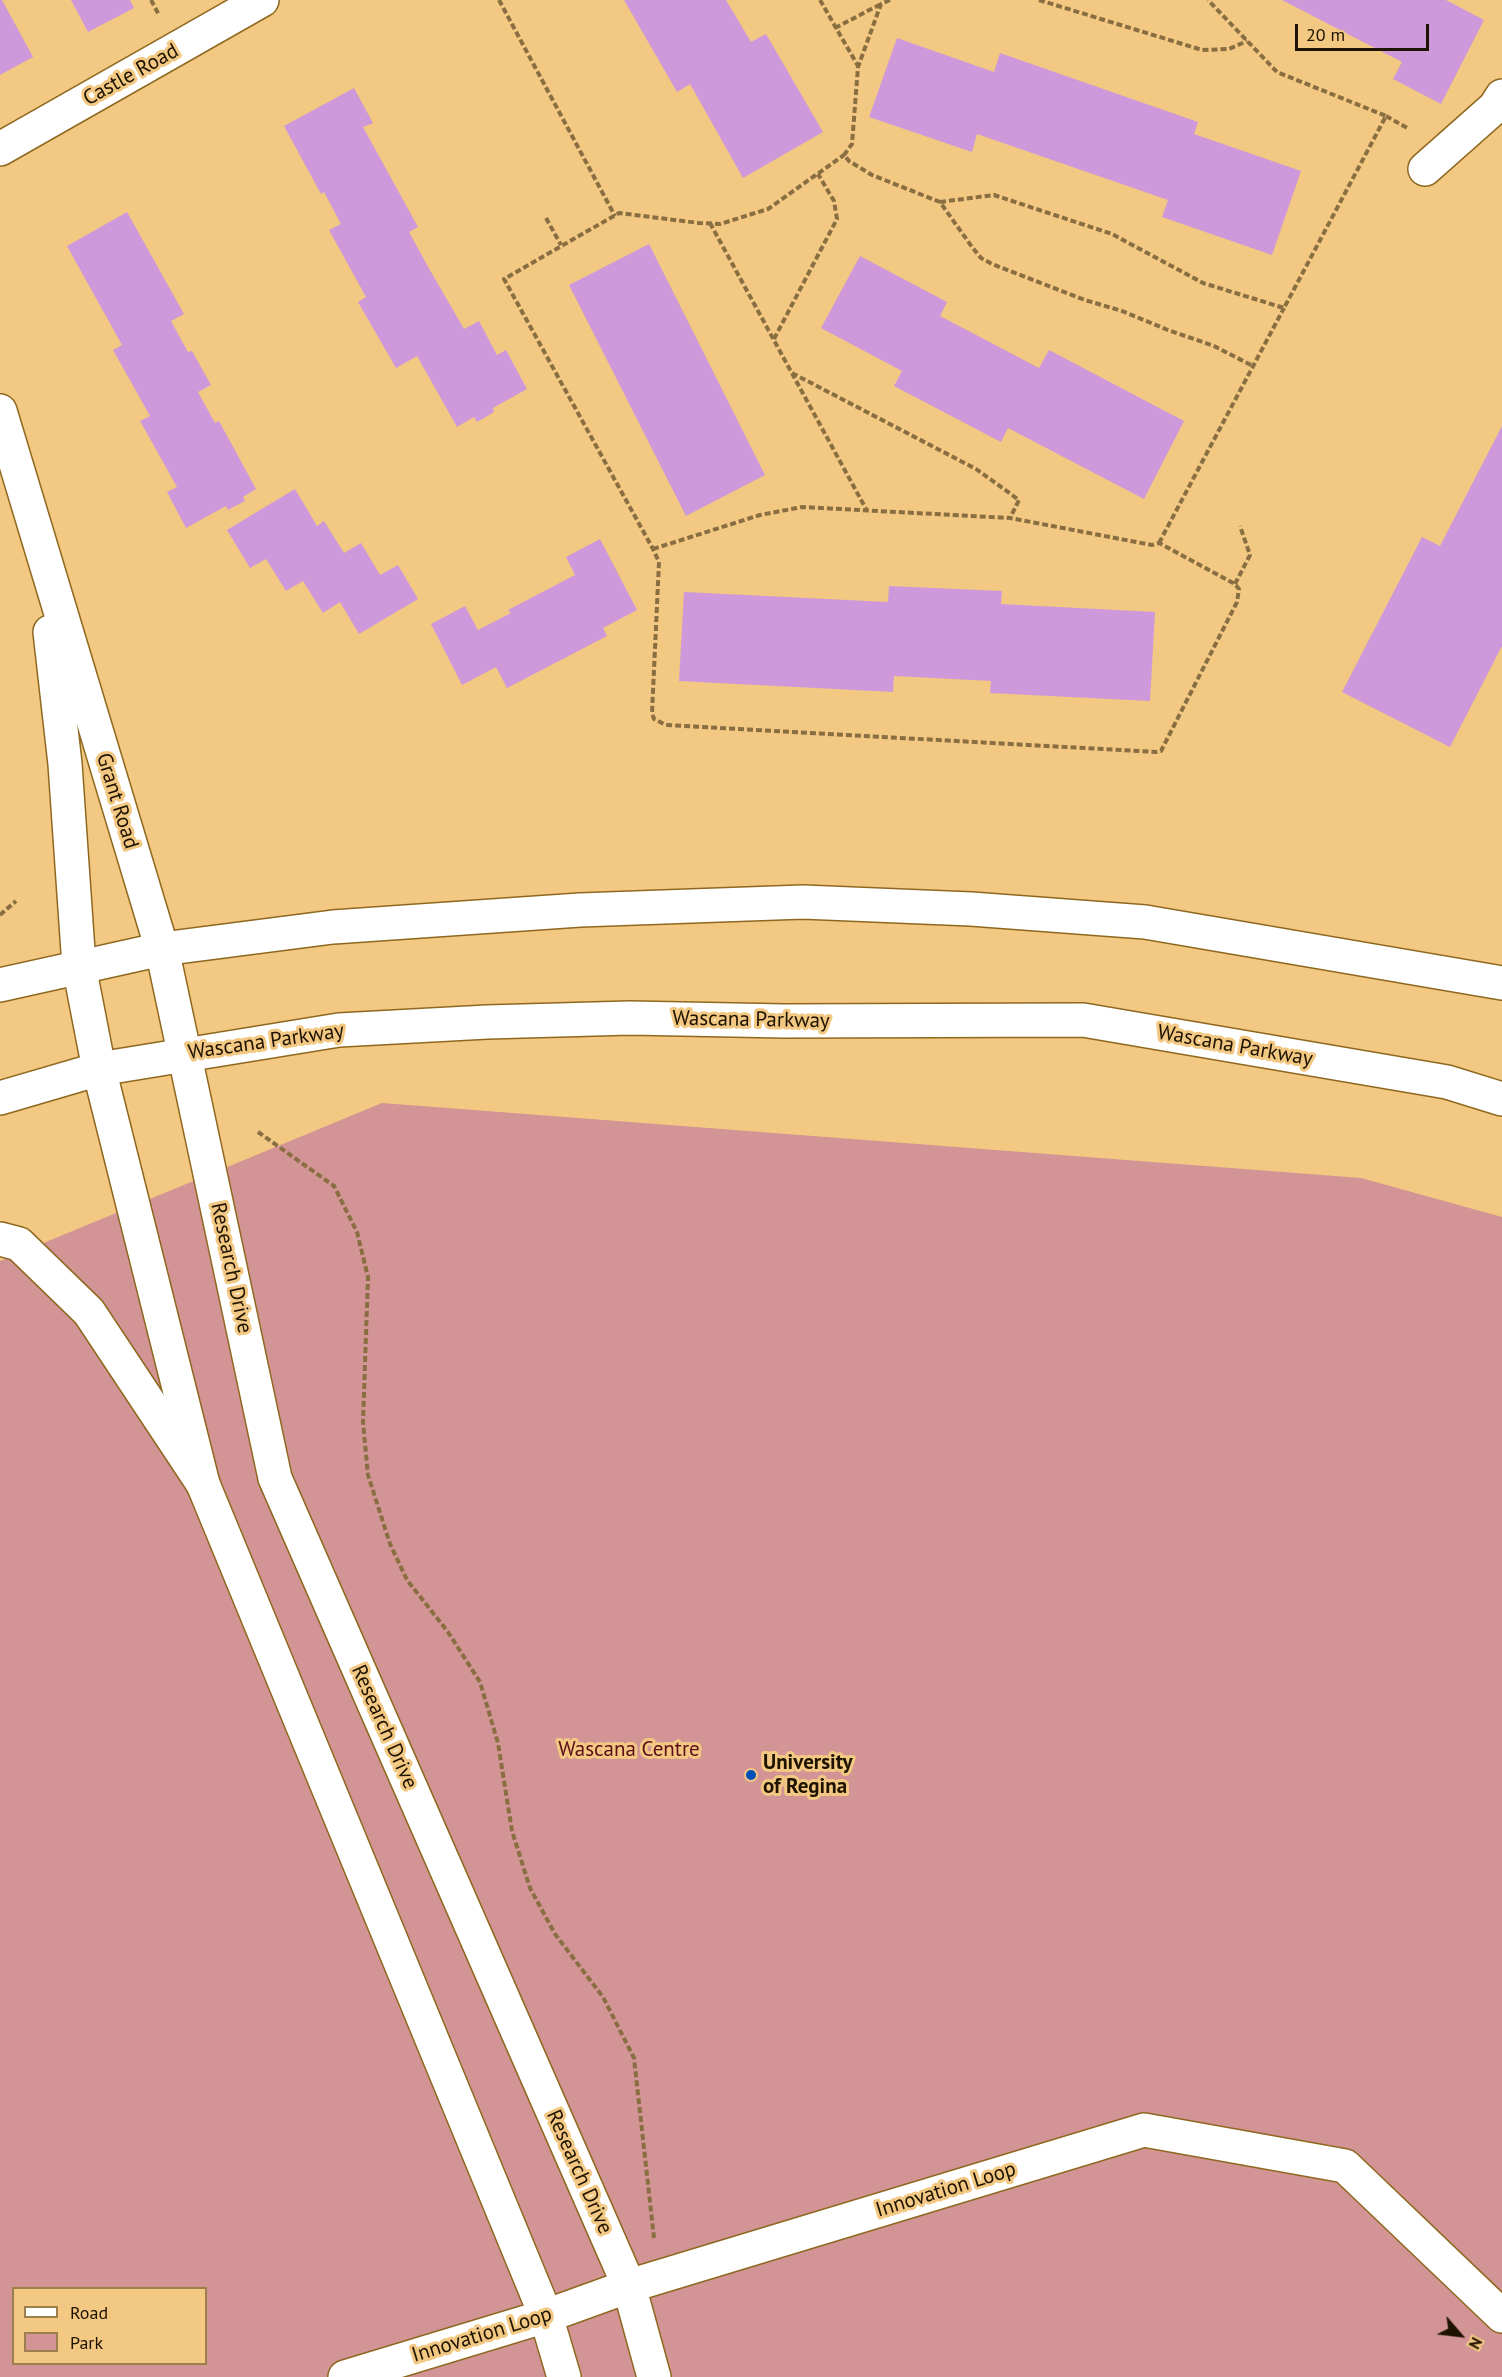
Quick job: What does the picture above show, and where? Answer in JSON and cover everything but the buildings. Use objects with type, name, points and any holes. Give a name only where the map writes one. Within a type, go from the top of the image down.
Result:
[{"type":"street","name":"Castle Road","points":[[0,149],[262,0]]},
{"type":"street","points":[[1425,169],[1502,96]]},
{"type":"street","name":"Grant Road","points":[[0,411],[162,949],[186,1054]]},
{"type":"street","name":"Grant Road","points":[[41,551],[65,764],[80,966],[99,1069]]},
{"type":"street","points":[[0,985],[162,949],[357,925],[580,910],[803,902],[971,909],[1145,922],[1502,983]]},
{"type":"street","name":"Wascana Parkway","points":[[0,1098],[99,1069],[339,1030],[630,1018],[785,1021],[1083,1020],[1447,1082],[1502,1099]]},
{"type":"street","name":"Research Drive","points":[[186,1054],[275,1478],[645,2281],[654,2377]]},
{"type":"street","points":[[99,1069],[203,1484],[546,2316],[564,2377]]},
{"type":"street","points":[[0,1239],[19,1244],[89,1312],[203,1484]]},
{"type":"street","name":"Innovation Loop","points":[[345,2377],[546,2316],[645,2281],[1144,2130],[1345,2166],[1502,2316]]},
{"type":"path","points":[[499,0],[615,216]]},
{"type":"path","points":[[820,0],[858,67]]},
{"type":"path","points":[[836,28],[890,0]]},
{"type":"path","points":[[1039,0],[1202,50],[1229,49],[1247,41]]},
{"type":"path","points":[[1160,543],[1386,116],[1277,72],[1208,0]]},
{"type":"path","points":[[652,549],[760,515],[802,507],[1010,518],[1152,545],[1160,543],[1235,584],[1239,589],[1237,602],[1161,751],[666,726],[654,719],[652,713],[660,566],[504,279],[619,213],[720,224],[768,209],[818,174],[844,155],[852,144],[858,67],[881,4]]},
{"type":"path","points":[[844,155],[860,169],[872,175],[940,202],[994,195],[1112,234],[1203,283],[1284,308]]},
{"type":"path","points":[[773,340],[837,219],[834,201],[818,174]]},
{"type":"path","points":[[940,202],[981,258],[992,264],[1207,343],[1253,366]]},
{"type":"path","points":[[546,218],[561,246]]},
{"type":"path","points":[[710,223],[866,510]]},
{"type":"path","points":[[791,373],[976,469],[1019,500],[1010,518]]},
{"type":"path","points":[[1235,584],[1250,555],[1240,525]]},
{"type":"path","points":[[0,915],[16,901]]},
{"type":"path","points":[[258,1132],[334,1186],[357,1232],[368,1277],[363,1422],[368,1475],[390,1544],[407,1580],[448,1632],[480,1682],[498,1743],[512,1831],[530,1888],[555,1934],[603,1997],[634,2058],[651,2218],[645,2281]]},
{"type":"green space","name":"Wascana Centre","points":[[382,1103],[1361,1178],[1502,1217],[1502,2377],[0,2377],[0,1261]]},
{"type":"place","name":"University of Regina","points":[[751,1775]]}]
